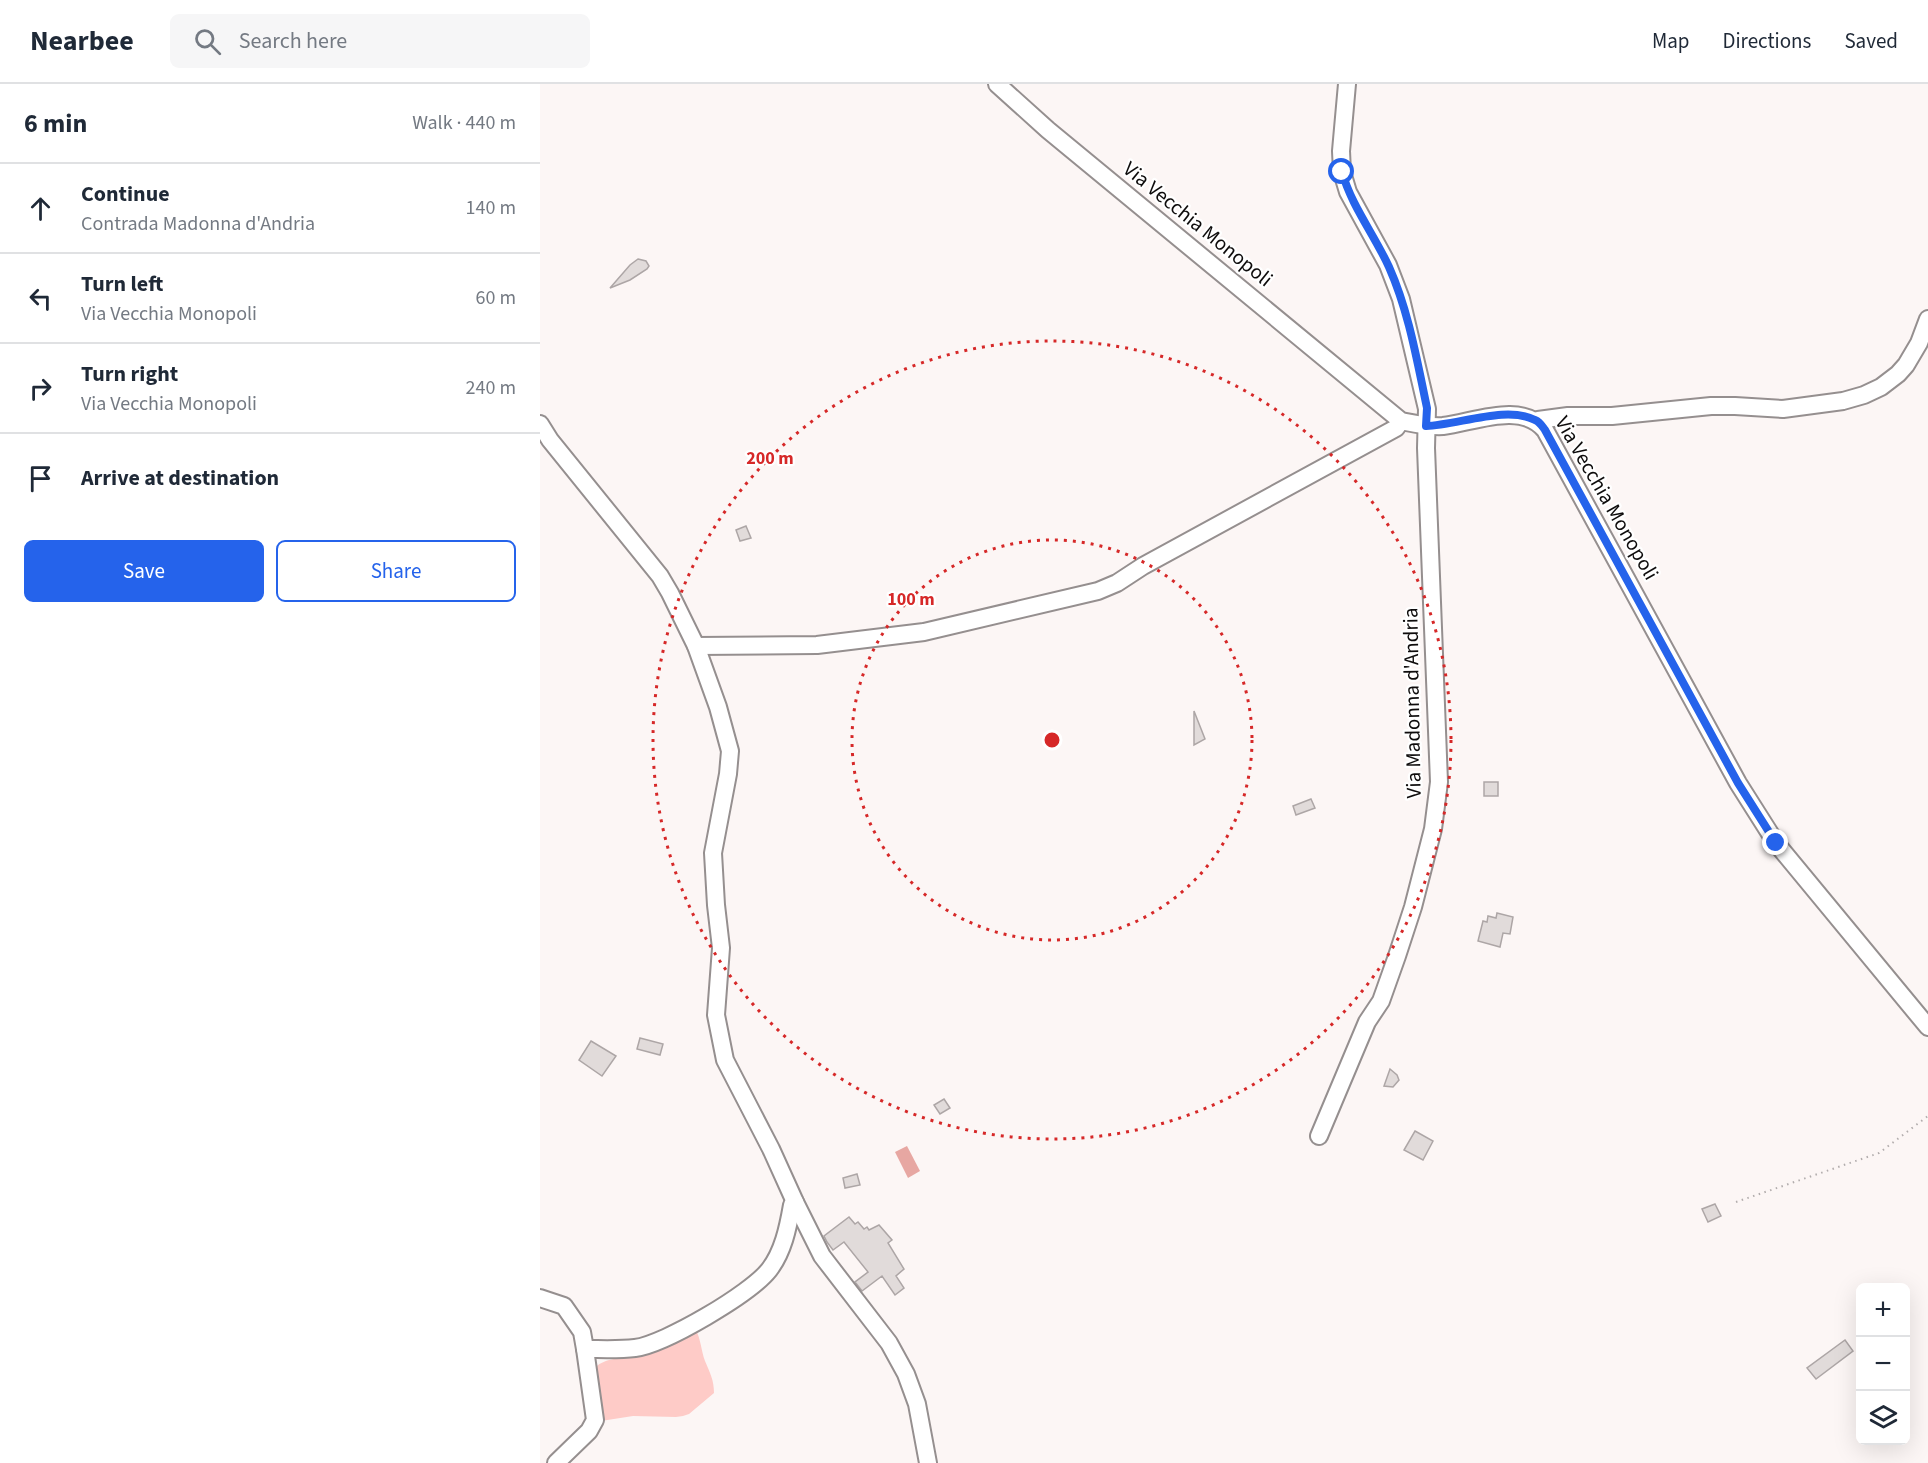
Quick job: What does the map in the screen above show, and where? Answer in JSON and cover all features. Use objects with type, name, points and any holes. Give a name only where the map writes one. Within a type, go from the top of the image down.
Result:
[{"type":"street","name":"Via Vecchia Monopoli","points":[[997,84],[1057,137],[1401,421],[1426,426],[1442,426],[1504,415],[1538,420],[1738,783],[1764,826],[1928,1027]]},
{"type":"street","name":"Via Madonna d'Andria","points":[[1319,1136],[1367,1022],[1381,1001],[1413,907],[1434,820],[1439,782],[1426,448],[1427,408],[1401,299],[1388,265],[1348,192],[1342,172],[1341,151],[1347,84]]},
{"type":"street","points":[[1538,420],[1568,416],[1612,416],[1711,406],[1783,409],[1842,401],[1881,387],[1898,374],[1919,343],[1928,320]]},
{"type":"street","points":[[696,646],[817,645],[924,632],[1098,591],[1117,583],[1143,566],[1396,428],[1401,421]]},
{"type":"street","points":[[540,424],[550,440],[660,576],[696,646],[721,715],[730,751],[728,774],[713,853],[721,948],[716,1015],[719,1037],[730,1071],[767,1140],[822,1256],[889,1344],[906,1374],[917,1404],[928,1463]]},
{"type":"street","points":[[585,1349],[635,1348],[653,1343],[675,1334],[751,1287],[776,1260],[786,1234],[792,1205],[795,1202]]},
{"type":"street","points":[[540,1298],[564,1306],[582,1332],[595,1420],[589,1431],[556,1463]]},
{"type":"path","points":[[1737,1202],[1879,1153],[1928,1116]]},
{"type":"shaded area","points":[[907,1146],[920,1171],[908,1178],[895,1152]]},
{"type":"shaded area","points":[[695,1328],[714,1393],[689,1414],[683,1416],[633,1416],[601,1421],[594,1369],[598,1365]]},
{"type":"building","points":[[638,259],[646,261],[649,266],[647,269],[630,280],[610,288],[630,265]]},
{"type":"building","points":[[746,526],[751,538],[740,541],[736,530]]},
{"type":"building","points":[[1194,711],[1205,739],[1194,745]]},
{"type":"building","points":[[1484,782],[1498,782],[1498,796],[1484,796]]},
{"type":"building","points":[[1311,799],[1315,808],[1296,815],[1293,806]]},
{"type":"building","points":[[1497,913],[1513,917],[1510,934],[1503,933],[1500,947],[1478,941],[1483,921],[1487,922],[1488,916],[1496,918]]},
{"type":"building","points":[[640,1038],[663,1044],[660,1055],[637,1049]]},
{"type":"building","points":[[591,1041],[616,1056],[602,1076],[579,1060]]},
{"type":"building","points":[[1390,1069],[1399,1080],[1393,1087],[1384,1086]]},
{"type":"building","points":[[944,1099],[950,1108],[940,1114],[934,1105]]},
{"type":"building","points":[[1415,1131],[1433,1141],[1423,1160],[1404,1150]]},
{"type":"building","points":[[857,1174],[860,1185],[845,1188],[843,1178]]},
{"type":"building","points":[[1715,1204],[1721,1216],[1708,1222],[1702,1209]]},
{"type":"building","points":[[849,1217],[864,1229],[867,1227],[869,1230],[879,1225],[892,1240],[888,1243],[904,1269],[896,1276],[904,1288],[895,1295],[882,1276],[862,1291],[855,1282],[868,1272],[844,1242],[833,1250],[827,1242],[824,1236]]},
{"type":"building","points":[[1845,1340],[1853,1351],[1816,1379],[1807,1368]]},
{"type":"route","points":[[1342,172],[1348,192],[1388,265],[1401,299],[1427,408],[1426,426],[1442,426],[1504,415],[1538,420],[1738,783],[1776,843]]}]
